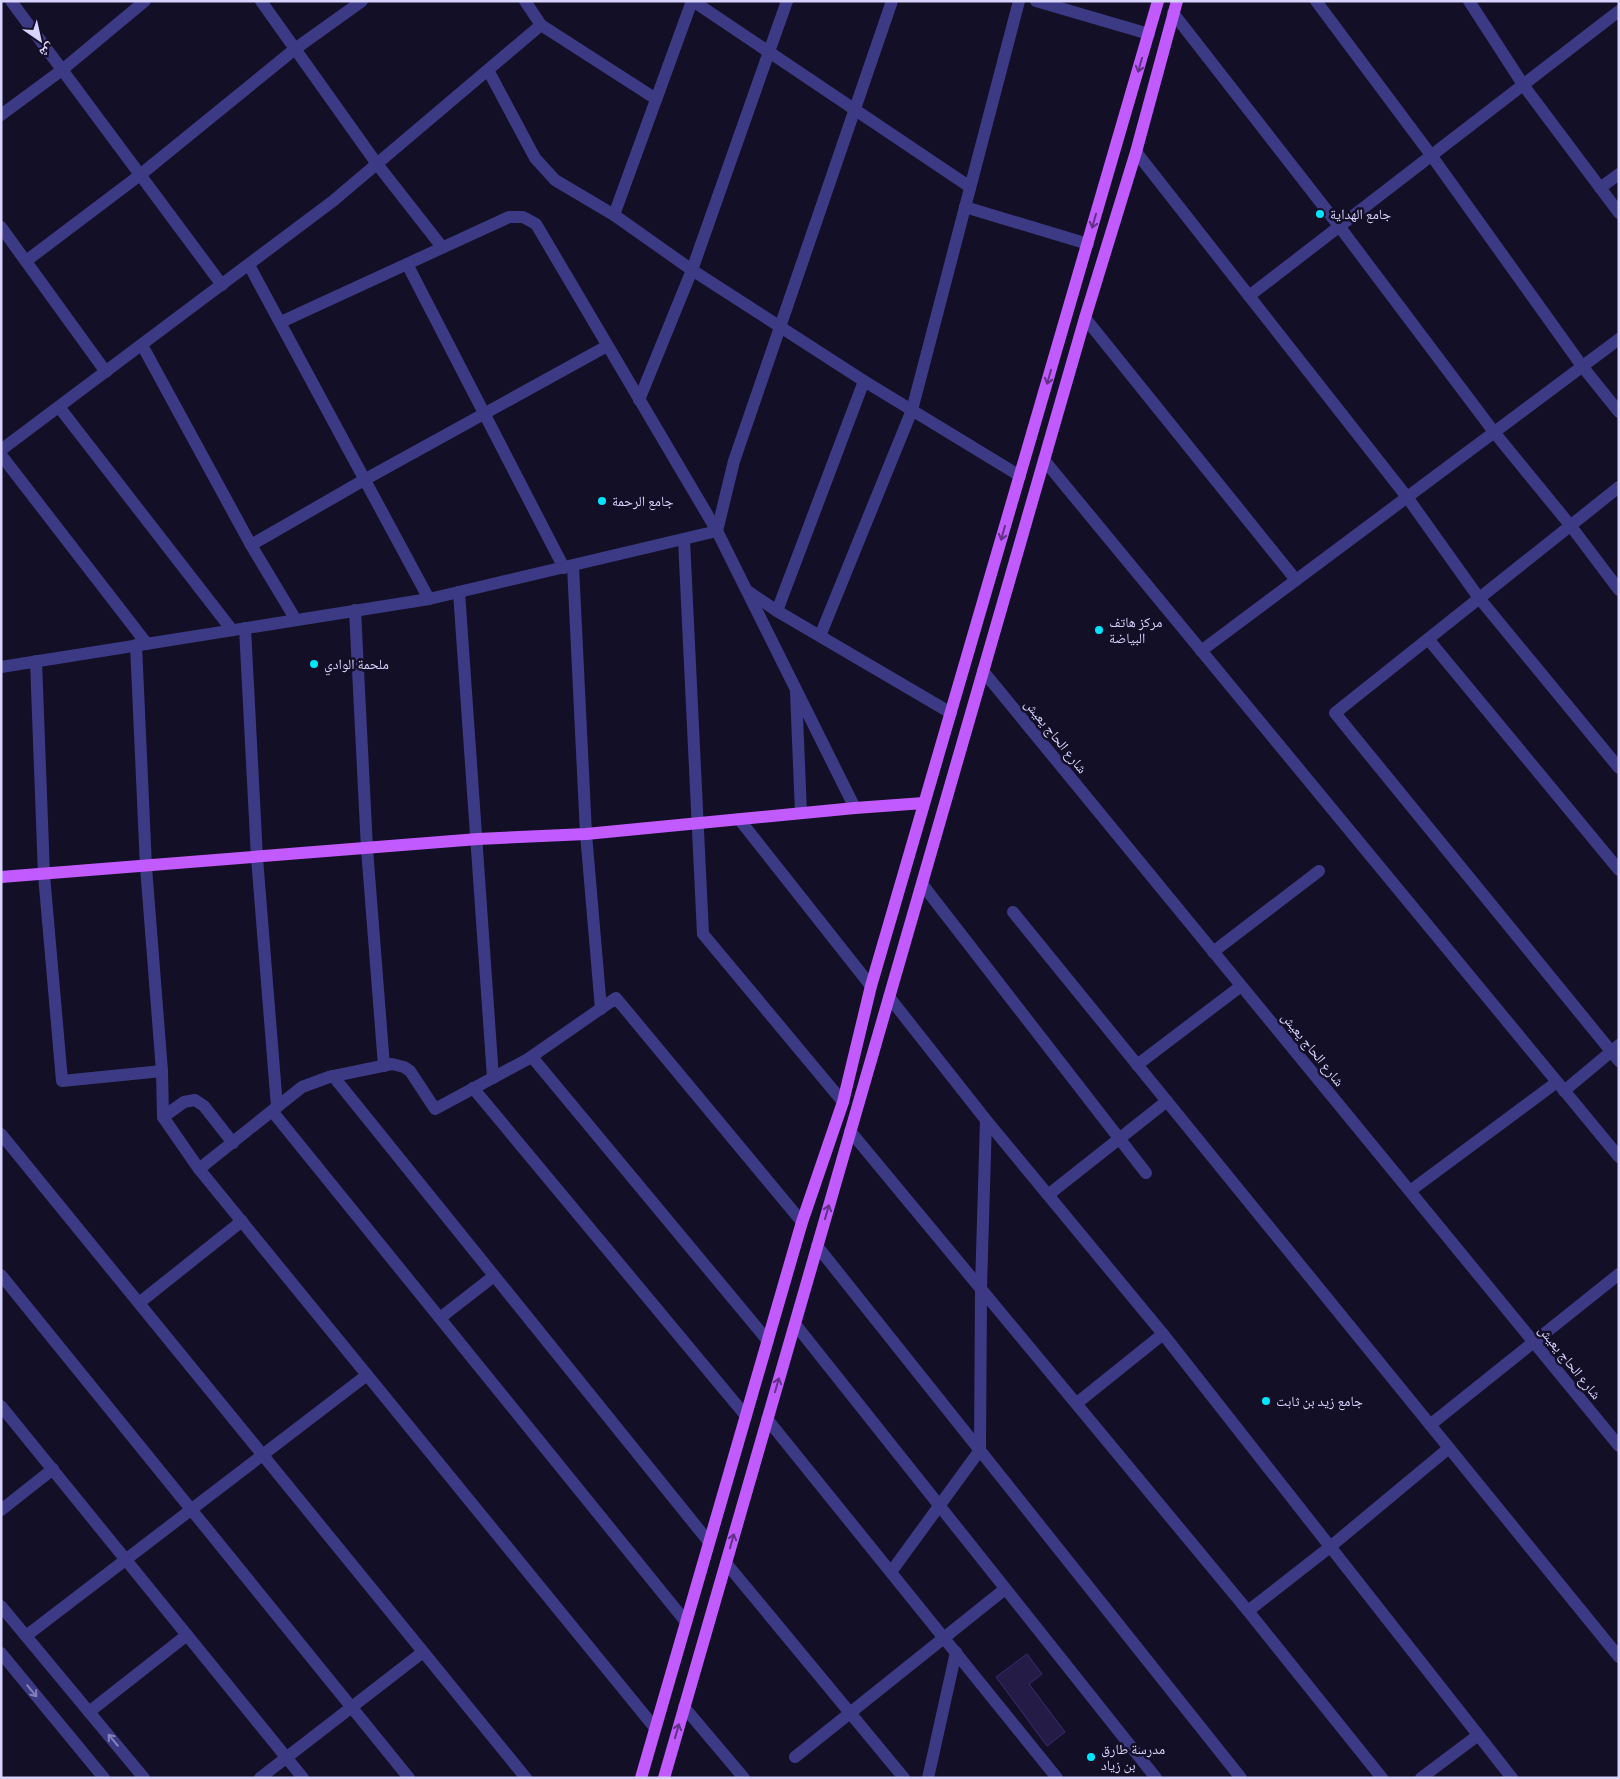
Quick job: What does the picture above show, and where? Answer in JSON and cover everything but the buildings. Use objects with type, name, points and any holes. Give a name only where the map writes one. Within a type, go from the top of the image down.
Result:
[{"type":"main road","points":[[640,1778],[802,1222],[842,1102],[871,986],[1158,1]]},
{"type":"main road","points":[[667,1776],[684,1707],[1044,460],[1136,152],[1175,7]]},
{"type":"main road","points":[[1,877],[146,867],[478,839],[586,834],[924,803]]},
{"type":"street","points":[[11,1],[222,285]]},
{"type":"street","points":[[1,115],[62,70],[145,1]]},
{"type":"street","points":[[261,1],[377,164],[442,247]]},
{"type":"street","points":[[26,261],[140,175],[295,49],[362,1]]},
{"type":"street","points":[[525,1],[541,25],[656,99]]},
{"type":"street","points":[[614,215],[693,1],[970,187]]},
{"type":"street","points":[[639,400],[692,270],[787,1]]},
{"type":"street","points":[[717,531],[734,461],[892,1]]},
{"type":"street","points":[[820,636],[912,410],[1019,1]]},
{"type":"street","points":[[1036,1],[1149,34]]},
{"type":"street","points":[[1316,1],[1431,155],[1582,366],[1619,412]]},
{"type":"street","points":[[1469,1],[1524,86],[1619,212]]},
{"type":"street","points":[[1175,7],[1494,432],[1619,590]]},
{"type":"street","points":[[1249,296],[1619,11]]},
{"type":"street","points":[[1,450],[333,201],[541,25]]},
{"type":"street","points":[[488,70],[544,170],[555,180],[614,215],[692,270],[780,325],[864,381],[1020,476]]},
{"type":"street","points":[[1136,152],[1407,497],[1479,598],[1619,768]]},
{"type":"street","points":[[1600,188],[1619,174]]},
{"type":"street","points":[[965,207],[1088,244]]},
{"type":"street","points":[[281,322],[509,217],[523,216],[536,224],[717,531],[855,808]]},
{"type":"street","points":[[1,227],[106,372]]},
{"type":"street","points":[[407,264],[485,414],[568,567],[586,834],[601,1009]]},
{"type":"street","points":[[249,265],[429,598]]},
{"type":"street","points":[[1086,318],[1296,580]]},
{"type":"street","points":[[1202,651],[1619,339]]},
{"type":"street","points":[[142,345],[251,545],[296,620]]},
{"type":"street","points":[[251,545],[364,480],[607,346]]},
{"type":"street","points":[[777,611],[864,381]]},
{"type":"street","points":[[60,407],[239,629],[275,1109],[440,1318],[686,1622]]},
{"type":"street","points":[[1,455],[142,644],[146,867],[162,1071],[163,1117],[199,1169],[655,1728]]},
{"type":"street","points":[[1044,460],[1619,1157]]},
{"type":"street","points":[[1410,1191],[1561,1086],[1616,1052],[1335,713],[1619,487]]},
{"type":"street","points":[[3,664],[36,661],[429,598],[717,531]]},
{"type":"street","points":[[684,540],[703,934],[842,1102]]},
{"type":"street","points":[[748,591],[777,611],[951,713]]},
{"type":"street","points":[[459,592],[478,839],[493,1078]]},
{"type":"street","points":[[355,610],[368,849],[384,1066]]},
{"type":"street","points":[[1428,639],[1619,870]]},
{"type":"street","points":[[36,661],[44,875],[62,1080],[162,1071]]},
{"type":"street","name":"شارع الحاج يعيش","points":[[983,671],[1619,1446]]},
{"type":"street","points":[[796,687],[802,813]]},
{"type":"street","points":[[738,819],[871,986]]},
{"type":"street","points":[[1213,952],[1319,871]]},
{"type":"street","points":[[922,884],[1146,1174]]},
{"type":"street","points":[[1013,912],[1619,1657]]},
{"type":"street","points":[[1137,1065],[1242,986]]},
{"type":"street","points":[[889,997],[986,1120],[1163,1334],[1477,1736],[1512,1778]]},
{"type":"street","points":[[199,1169],[302,1088],[333,1076],[392,1064],[410,1071],[436,1109],[532,1057],[616,998],[802,1222]]},
{"type":"street","points":[[532,1057],[768,1341]]},
{"type":"street","points":[[333,1076],[709,1542]]},
{"type":"street","points":[[473,1088],[746,1416]]},
{"type":"street","points":[[163,1117],[184,1102],[195,1100],[204,1106],[232,1143]]},
{"type":"street","points":[[1048,1195],[1167,1101]]},
{"type":"street","points":[[891,1572],[980,1450],[981,1287],[986,1120]]},
{"type":"street","points":[[850,1131],[1248,1611],[1382,1778]]},
{"type":"street","points":[[1,1134],[526,1778]]},
{"type":"street","points":[[139,1303],[242,1221]]},
{"type":"street","points":[[817,1246],[1241,1778]]},
{"type":"street","points":[[1,1274],[409,1778]]},
{"type":"street","points":[[1430,1425],[1619,1274]]},
{"type":"street","points":[[440,1318],[494,1276]]},
{"type":"street","points":[[795,1324],[938,1507],[1156,1778]]},
{"type":"street","points":[[1077,1404],[1163,1334]]},
{"type":"street","points":[[26,1636],[125,1558],[367,1375]]},
{"type":"street","points":[[1,1406],[303,1778]]},
{"type":"street","points":[[767,1420],[1057,1778]]},
{"type":"street","points":[[1248,1611],[1330,1547],[1449,1448]]},
{"type":"street","points":[[1,1510],[52,1469]]},
{"type":"street","points":[[726,1563],[904,1778]]},
{"type":"street","points":[[795,1757],[1004,1589]]},
{"type":"street","points":[[1,1606],[144,1778]]},
{"type":"street","points":[[89,1712],[187,1635]]},
{"type":"street","points":[[260,1778],[423,1652]]},
{"type":"street","points":[[928,1778],[956,1652]]},
{"type":"street","points":[[1,1654],[104,1778]]},
{"type":"street","points":[[684,1707],[744,1778]]},
{"type":"street","points":[[1421,1778],[1477,1736]]},
{"type":"place","name":"جامع الهداية","points":[[1320,214]]},
{"type":"place","name":"جامع الرحمة","points":[[602,501]]},
{"type":"place","name":"مركز هاتف البياضة","points":[[1099,630]]},
{"type":"place","name":"ملحمة الوادي","points":[[314,664]]},
{"type":"place","name":"جامع زيد بن ثابت","points":[[1266,1401]]},
{"type":"place","name":"مدرسة طارق بن زياد","points":[[1091,1757]]}]
